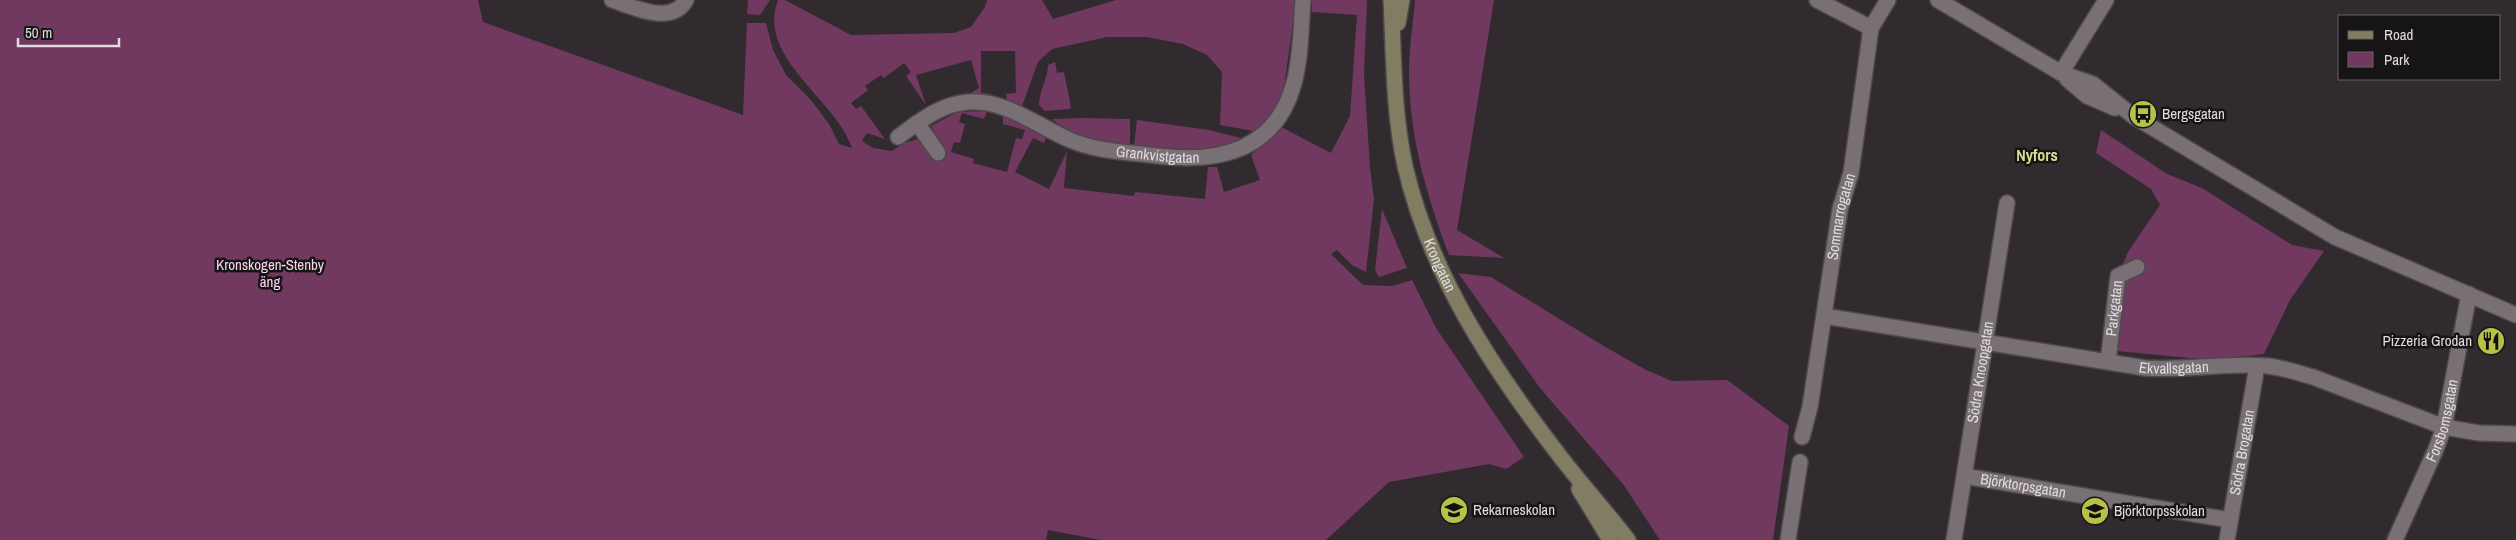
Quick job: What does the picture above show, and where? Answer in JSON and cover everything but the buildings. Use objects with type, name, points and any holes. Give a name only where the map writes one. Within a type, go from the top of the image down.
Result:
[{"type":"street","points":[[612,0],[666,13],[679,9],[686,0]]},
{"type":"street","name":"Grankvistgatan","points":[[898,137],[917,123],[944,108],[969,102],[1002,107],[1070,139],[1098,149],[1197,159],[1236,151],[1265,133],[1279,117],[1288,99],[1294,82],[1303,0]]},
{"type":"street","name":"Krongatan","points":[[1391,0],[1396,117],[1405,166],[1430,245],[1450,291],[1476,336],[1559,455],[1610,540]]},
{"type":"street","name":"Krongatan","points":[[1393,47],[1402,0]]},
{"type":"street","points":[[1817,0],[1871,28]]},
{"type":"street","name":"Sommarrogatan","points":[[1802,437],[1810,407],[1840,209],[1851,173],[1871,28],[1888,0]]},
{"type":"street","points":[[1938,0],[2061,73],[2087,96],[2134,116],[2335,237],[2516,315]]},
{"type":"street","points":[[2061,73],[2106,0]]},
{"type":"street","points":[[917,123],[938,153]]},
{"type":"street","name":"Södra Knoopgatan","points":[[1954,540],[2007,203]]},
{"type":"street","name":"Parkgatan","points":[[2108,362],[2118,276],[2137,267]]},
{"type":"street","name":"Forsbomsgatan","points":[[2395,540],[2444,427],[2469,294]]},
{"type":"street","name":"Ekvallsgatan","points":[[1824,316],[2164,370],[2257,366],[2298,372],[2444,427],[2479,433],[2516,434]]},
{"type":"street","name":"Södra Brogatan","points":[[2227,540],[2257,366]]},
{"type":"street","name":"Krongatan","points":[[1559,455],[1628,540]]},
{"type":"street","points":[[1788,540],[1800,462]]},
{"type":"street","name":"Björktorpsgatan","points":[[1964,476],[2230,520]]},
{"type":"green space","name":"Kronskogen-Stenby äng","points":[[0,0],[478,0],[483,22],[743,115],[747,23],[766,23],[773,50],[786,75],[811,100],[829,124],[839,144],[852,148],[831,112],[801,77],[778,41],[774,21],[778,0],[785,0],[851,35],[954,33],[971,27],[985,7],[987,0],[1042,0],[1053,19],[1116,0],[1296,0],[1282,102],[1266,123],[1253,131],[1220,125],[1222,72],[1207,55],[1183,44],[1147,37],[1107,37],[1052,49],[1038,62],[1022,106],[1007,100],[1006,94],[1016,93],[1015,51],[981,51],[981,93],[992,94],[990,96],[971,93],[979,88],[971,60],[916,75],[926,105],[906,76],[911,72],[904,63],[884,78],[881,75],[865,86],[868,90],[851,103],[856,109],[861,106],[885,139],[867,133],[862,141],[873,148],[892,151],[904,143],[918,139],[925,146],[943,152],[931,126],[957,112],[987,111],[984,119],[962,113],[959,122],[965,124],[960,143],[954,142],[951,152],[974,159],[973,163],[1007,172],[1016,138],[1022,139],[1025,130],[1003,124],[1003,116],[1029,127],[1046,138],[1044,143],[1033,138],[1015,172],[1049,189],[1067,151],[1064,188],[1134,196],[1135,192],[1205,199],[1208,167],[1217,167],[1224,192],[1260,180],[1251,155],[1281,127],[1331,153],[1350,116],[1357,15],[1312,12],[1312,0],[1367,0],[1364,74],[1370,168],[1374,199],[1366,272],[1352,265],[1337,250],[1331,254],[1363,285],[1393,286],[1412,280],[1436,328],[1524,457],[1506,469],[1489,464],[1389,482],[1326,540],[1101,540],[1048,530],[1046,540],[0,540]]},
{"type":"green space","points":[[748,0],[770,0],[760,15],[747,14]]},
{"type":"green space","points":[[1415,0],[1494,0],[1457,230],[1504,258],[1449,255],[1441,233],[1421,166],[1412,120],[1409,64]]},
{"type":"green space","points":[[1055,62],[1057,73],[1064,72],[1071,107],[1070,109],[1045,111],[1039,105],[1040,94],[1047,75],[1048,65]]},
{"type":"green space","points":[[1052,119],[1130,119],[1130,145],[1089,138],[1070,130]]},
{"type":"green space","points":[[1137,120],[1209,130],[1241,138],[1242,141],[1216,149],[1189,151],[1134,146]]},
{"type":"green space","points":[[2101,130],[2167,174],[2202,188],[2292,245],[2324,251],[2290,300],[2264,354],[2210,360],[2117,351],[2118,276],[2128,252],[2160,205],[2151,189],[2096,153]]},
{"type":"green space","points":[[1382,209],[1407,268],[1379,277],[1375,270]]},
{"type":"green space","points":[[1458,273],[1491,277],[1602,345],[1646,370],[1672,381],[1727,380],[1789,426],[1773,540],[1660,540],[1623,484],[1540,388]]},
{"type":"place","name":"Bergsgatan","points":[[2143,114]]},
{"type":"place","name":"Pizzeria Grodan","points":[[2491,341]]},
{"type":"place","name":"Rekarneskolan","points":[[1454,510]]},
{"type":"place","name":"Björktorpsskolan","points":[[2095,511]]},
{"type":"district","name":"Nyfors","points":[[2037,155]]}]
